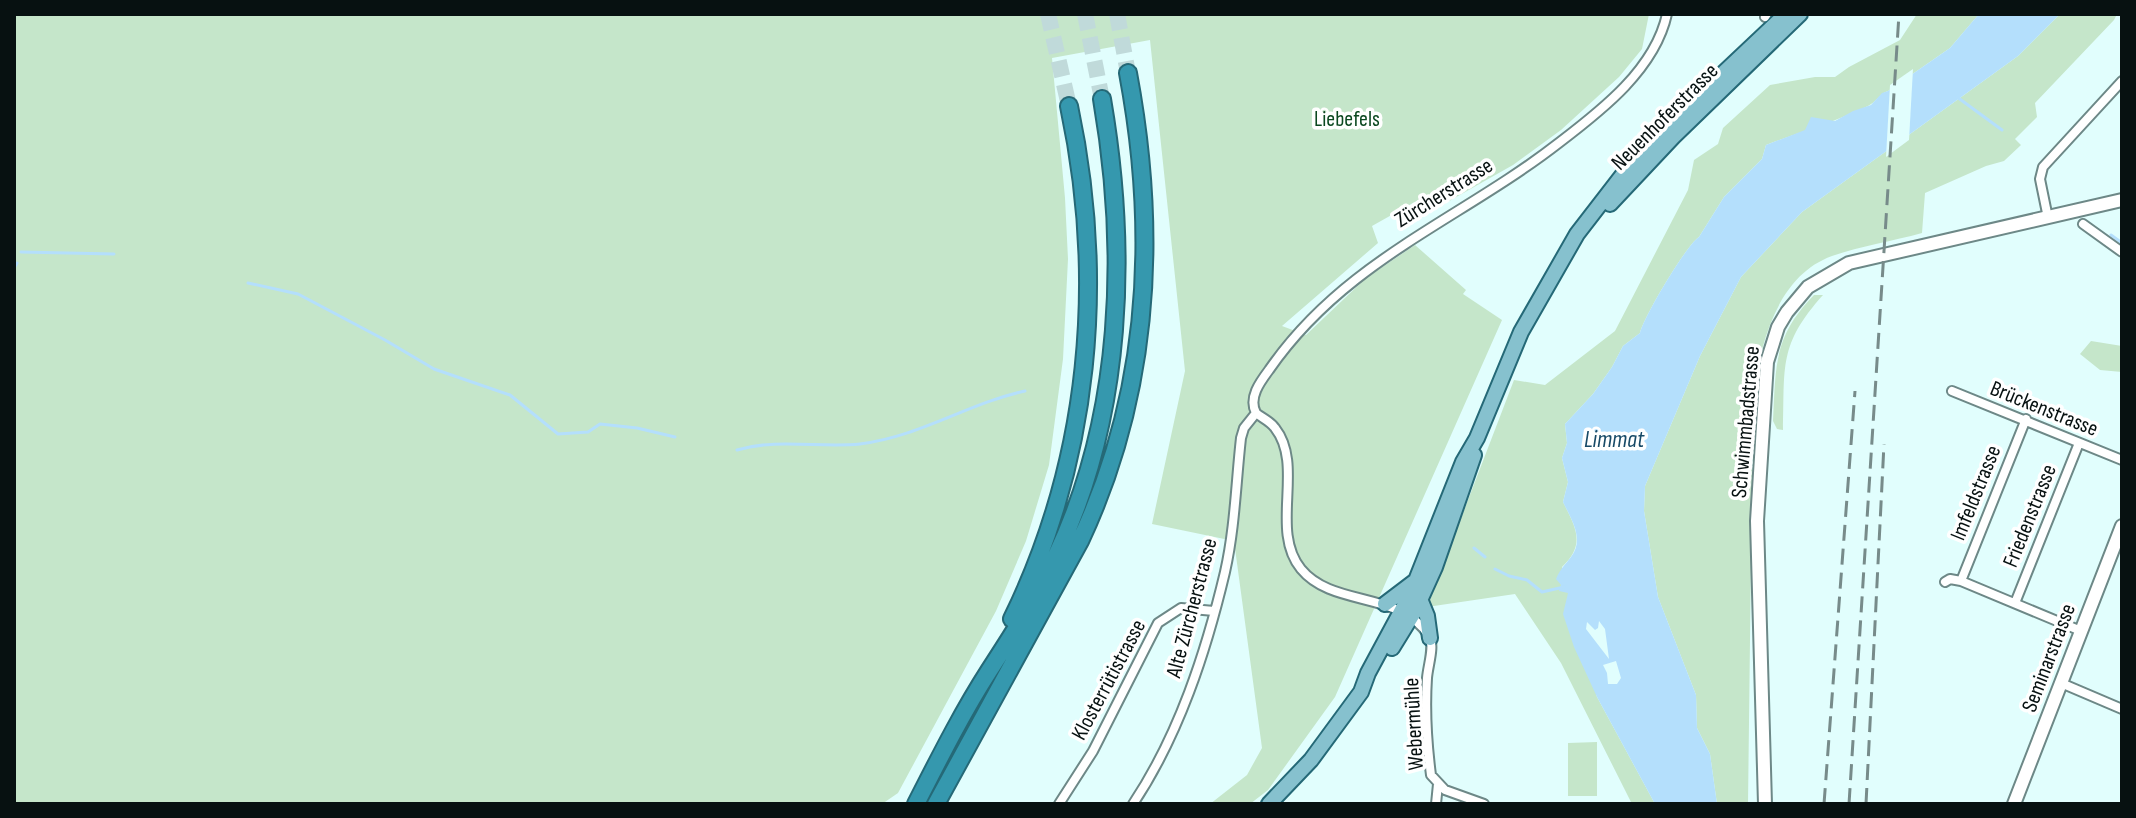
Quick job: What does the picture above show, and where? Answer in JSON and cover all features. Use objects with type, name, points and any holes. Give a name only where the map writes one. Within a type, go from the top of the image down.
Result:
[{"type":"highway","points":[[936,804],[1074,553],[1099,500],[1121,434],[1136,368],[1146,275],[1141,158],[1128,73]]},
{"type":"highway","points":[[989,672],[1011,641],[1061,547],[1083,490],[1101,420],[1111,353],[1116,272],[1114,193],[1102,99]]},
{"type":"highway","points":[[916,804],[989,672],[1032,574],[1053,519],[1071,449],[1084,378],[1089,302],[1088,230],[1069,106]]},
{"type":"main road","name":"Neuenhoferstrasse","points":[[1406,616],[1417,579],[1463,462],[1477,438],[1521,332],[1577,234],[1655,138],[1786,14]]},
{"type":"main road","name":"Neuenhoferstrasse","points":[[1566,256],[1643,168],[1800,14]]},
{"type":"main road","name":"Schwimmbadstrasse","points":[[1765,804],[1757,521],[1766,376],[1771,344],[1778,327],[1808,287],[1849,263],[2122,200]]},
{"type":"main road","name":"Neuenhoferstrasse","points":[[1406,616],[1420,599],[1435,567],[1473,464],[1477,438]]},
{"type":"main road","name":"Seminarstrasse","points":[[2014,804],[2122,526]]},
{"type":"main road","points":[[1385,604],[1417,579]]},
{"type":"main road","points":[[1420,599],[1427,616],[1430,638]]},
{"type":"main road","points":[[1269,804],[1320,749],[1361,692],[1368,673],[1406,616]]},
{"type":"street","name":"Zürcherstrasse","points":[[1256,413],[1252,407],[1253,398],[1261,381],[1287,346],[1325,306],[1363,271],[1535,161],[1590,118],[1636,74],[1658,38],[1667,14]]},
{"type":"street","points":[[2048,218],[2040,179],[2043,167],[2122,81]]},
{"type":"street","points":[[2083,224],[2122,252]]},
{"type":"street","name":"Brückenstrasse","points":[[1952,391],[2122,460]]},
{"type":"street","points":[[1256,413],[1273,425],[1283,445],[1288,487],[1287,535],[1297,563],[1309,577],[1325,587],[1385,604],[1406,616],[1430,638]]},
{"type":"street","name":"Alte Zürcherstrasse","points":[[1133,804],[1153,775],[1178,722],[1214,611],[1230,542],[1241,438],[1244,428],[1256,413]]},
{"type":"street","name":"Imfeldstrasse","points":[[1961,581],[2026,419]]},
{"type":"street","name":"Friedenstrasse","points":[[2015,603],[2079,443]]},
{"type":"street","points":[[1945,582],[1950,579],[1961,581],[2081,631]]},
{"type":"street","name":"Klosterrütistrasse","points":[[1059,804],[1093,751],[1158,623],[1181,608],[1214,611]]},
{"type":"street","name":"Webermühle","points":[[1430,638],[1427,688],[1431,775],[1438,784],[1456,795],[1471,797],[1484,804]]},
{"type":"street","points":[[2061,683],[2122,709]]},
{"type":"street","points":[[1436,804],[1438,784]]},
{"type":"green space","name":"Liebefels","points":[[14,14],[1649,14],[1642,49],[1619,77],[1561,130],[1513,165],[1428,213],[1420,199],[1372,226],[1378,243],[1282,326],[1306,335],[1366,278],[1415,245],[1466,290],[1463,294],[1502,320],[1335,697],[1268,790],[1250,804],[1210,804],[1247,775],[1262,748],[1234,541],[1152,524],[1185,371],[1150,40],[1052,58],[1068,259],[1063,359],[1049,465],[1026,541],[996,611],[898,793],[882,804],[14,804]]},
{"type":"green space","points":[[1917,14],[1979,14],[1950,48],[1871,104],[1766,145],[1762,159],[1724,197],[1676,266],[1640,333],[1623,346],[1593,394],[1565,424],[1567,443],[1562,458],[1568,482],[1563,502],[1575,528],[1576,543],[1562,567],[1597,697],[1655,804],[1632,804],[1561,663],[1515,594],[1427,607],[1514,380],[1545,385],[1615,331],[1688,190],[1694,160],[1718,144],[1723,128],[1770,85],[1815,77],[1835,77],[1900,40]]},
{"type":"green space","points":[[2060,14],[2117,14],[2035,103],[2037,117],[2015,139],[2021,145],[2004,161],[1925,193],[1922,233],[1843,252],[1813,266],[1785,295],[1775,313],[1761,354],[1753,394],[1748,804],[1717,804],[1710,754],[1697,728],[1696,695],[1658,597],[1644,511],[1645,486],[1700,356],[1741,277],[1802,212],[2018,56]]},
{"type":"green space","points":[[1814,295],[1823,295],[1798,328],[1791,343],[1785,373],[1783,430],[1777,429],[1773,421],[1779,353],[1791,325]]},
{"type":"green space","points":[[2091,341],[2122,346],[2122,372],[2100,370],[2080,354]]},
{"type":"green space","points":[[1597,742],[1597,796],[1568,796],[1568,743]]},
{"type":"water","name":"Limmat","points":[[1979,14],[2060,14],[2018,56],[1802,212],[1741,277],[1700,356],[1645,486],[1644,511],[1658,597],[1696,695],[1697,728],[1710,754],[1717,804],[1655,804],[1597,697],[1563,614],[1568,593],[1559,591],[1561,585],[1556,579],[1577,543],[1575,529],[1563,502],[1568,482],[1562,458],[1567,443],[1565,424],[1593,394],[1623,346],[1640,333],[1676,266],[1724,197],[1762,159],[1766,145],[1805,130],[1811,117],[1835,121],[1871,105],[1882,93],[1950,48]],"holes":[[[1599,621],[1605,629],[1609,659],[1586,629],[1587,622],[1595,630]],[[1616,661],[1621,678],[1617,684],[1608,684],[1603,665]]]},
{"type":"pier","points":[[1913,69],[1909,140],[1886,157],[1890,85]]},
{"type":"waterway","points":[[1957,97],[2002,130]]},
{"type":"waterway","points":[[2111,235],[2122,243]]},
{"type":"waterway","points":[[21,252],[114,254]]},
{"type":"waterway","points":[[14,268],[17,263]]},
{"type":"waterway","points":[[248,283],[298,294],[434,369],[510,395],[558,434],[588,432],[600,424],[675,437]]},
{"type":"waterway","points":[[737,450],[752,446],[845,445],[882,440],[1025,391]]},
{"type":"waterway","points":[[1474,548],[1485,557]]},
{"type":"waterway","points":[[1495,569],[1527,580],[1542,592],[1564,587]]},
{"type":"tunnel","points":[[1048,14],[1069,106]]},
{"type":"tunnel","points":[[1085,14],[1102,99]]},
{"type":"tunnel","points":[[1117,14],[1128,73]]},
{"type":"railway","points":[[1849,804],[1899,14]]},
{"type":"railway","points":[[1824,804],[1855,391]]},
{"type":"railway","points":[[1866,804],[1884,444]]}]
